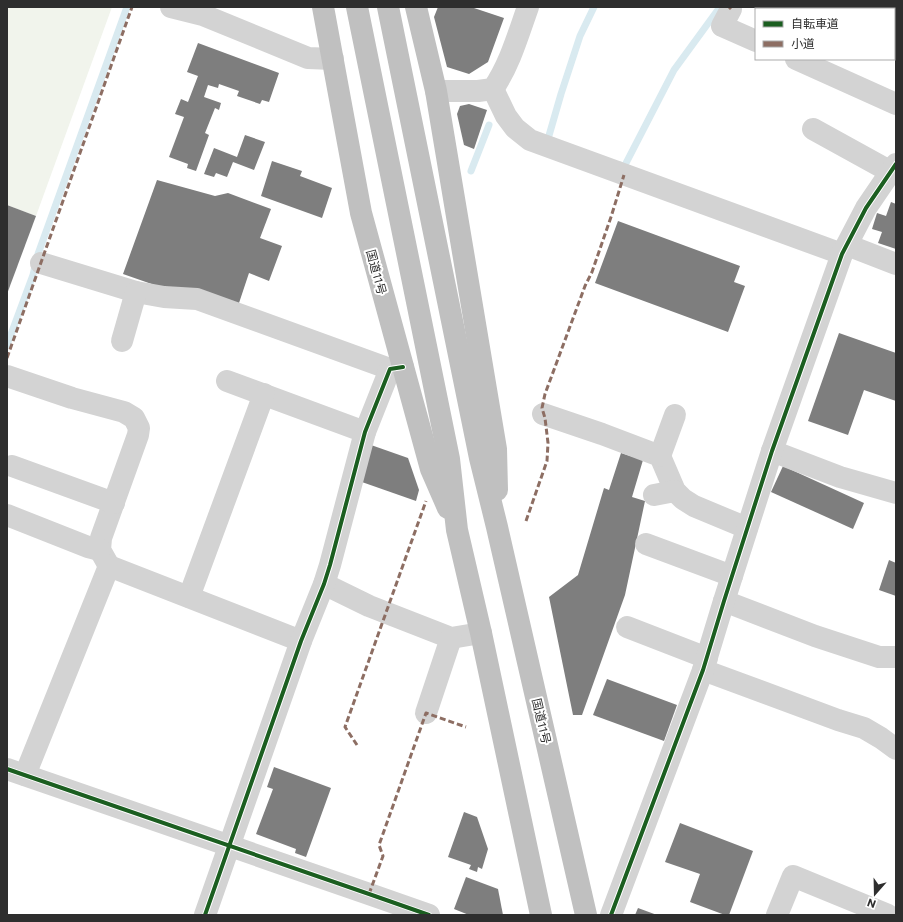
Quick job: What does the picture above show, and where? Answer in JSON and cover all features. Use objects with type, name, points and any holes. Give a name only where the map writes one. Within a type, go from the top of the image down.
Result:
[{"type":"highway","name":"国道11号","points":[[323,7],[361,214],[396,368],[431,469],[457,530]]},
{"type":"highway","name":"国道11号","points":[[357,7],[449,459],[457,530],[481,633],[541,915]]},
{"type":"highway","name":"国道11号","points":[[388,7],[480,458],[586,915]]},
{"type":"highway","name":"国道11号","points":[[416,7],[436,91],[496,448],[497,527]]},
{"type":"street","points":[[170,7],[202,15],[308,58],[332,59]]},
{"type":"street","points":[[436,91],[478,91],[493,89],[508,63],[528,7]]},
{"type":"street","points":[[731,9],[722,26],[755,41]]},
{"type":"street","points":[[798,60],[896,104]]},
{"type":"street","points":[[493,89],[506,116],[515,128],[530,140],[844,250],[896,264]]},
{"type":"street","points":[[611,915],[705,664],[772,451],[844,250],[866,208],[893,168],[813,129]]},
{"type":"street","points":[[41,263],[136,292],[164,297],[197,299],[396,368],[365,432],[324,584],[301,641],[205,915]]},
{"type":"street","points":[[122,341],[136,292]]},
{"type":"street","points":[[7,376],[72,398],[124,412],[134,418],[139,428],[138,435],[114,503],[100,538],[105,558],[16,772],[370,894],[416,913]]},
{"type":"street","points":[[227,381],[365,432]]},
{"type":"street","points":[[189,597],[264,394]]},
{"type":"street","points":[[543,414],[660,456]]},
{"type":"street","points":[[675,415],[660,456],[675,491],[683,499],[694,506],[747,528]]},
{"type":"street","points":[[772,451],[840,477],[896,492]]},
{"type":"street","points":[[12,466],[114,503]]},
{"type":"street","points":[[654,496],[675,491]]},
{"type":"street","points":[[7,515],[88,547],[105,558],[189,597],[301,641]]},
{"type":"street","points":[[646,544],[732,576]]},
{"type":"street","points":[[324,584],[369,606],[451,638],[481,633]]},
{"type":"street","points":[[724,601],[815,636],[879,657],[896,657]]},
{"type":"street","points":[[627,627],[705,664],[838,720],[864,728],[896,748]]},
{"type":"street","points":[[426,713],[451,638]]},
{"type":"street","points":[[778,915],[793,876],[888,915]]},
{"type":"shaded area","points":[[7,7],[112,7],[36,216],[7,205]]},
{"type":"building","points":[[438,7],[474,7],[504,18],[488,62],[469,74],[447,67],[434,17]]},
{"type":"building","points":[[198,43],[279,73],[269,102],[262,100],[260,104],[237,96],[239,91],[219,84],[218,88],[208,85],[204,97],[221,103],[219,110],[215,108],[205,133],[209,135],[196,171],[187,168],[188,164],[169,157],[184,117],[175,114],[181,99],[188,102],[198,76],[187,72]]},
{"type":"building","points":[[469,104],[487,110],[474,149],[464,145],[457,114],[460,106]]},
{"type":"building","points":[[245,135],[265,142],[254,170],[233,162],[227,177],[216,173],[214,177],[204,174],[214,148],[237,157]]},
{"type":"building","points":[[272,161],[302,171],[300,176],[332,188],[322,218],[261,196]]},
{"type":"building","points":[[157,180],[215,196],[228,193],[271,209],[260,238],[282,246],[269,281],[249,273],[239,303],[166,289],[123,274]]},
{"type":"building","points":[[891,202],[896,204],[896,249],[878,243],[882,232],[872,229],[877,213],[886,216]]},
{"type":"building","points":[[7,205],[36,216],[7,294]]},
{"type":"building","points":[[618,221],[740,266],[734,282],[745,286],[728,332],[595,283]]},
{"type":"building","points":[[839,333],[896,353],[896,401],[864,390],[848,435],[808,421]]},
{"type":"building","points":[[371,445],[408,458],[419,490],[416,501],[359,481]]},
{"type":"building","points":[[621,453],[643,460],[632,497],[645,501],[625,595],[582,715],[573,715],[549,597],[578,575],[604,488],[609,490]]},
{"type":"building","points":[[783,466],[864,503],[853,529],[771,492]]},
{"type":"building","points":[[889,560],[896,563],[896,596],[879,590]]},
{"type":"building","points":[[607,679],[677,705],[664,741],[593,715]]},
{"type":"building","points":[[274,767],[331,788],[306,857],[295,853],[296,849],[256,834],[273,789],[267,787]]},
{"type":"building","points":[[464,812],[477,817],[488,849],[482,869],[478,867],[477,872],[469,869],[471,865],[448,857]]},
{"type":"building","points":[[680,823],[753,851],[729,915],[725,915],[690,902],[700,874],[665,862]]},
{"type":"building","points":[[466,877],[498,889],[503,915],[469,915],[454,909]]},
{"type":"building","points":[[638,908],[657,915],[635,915]]},
{"type":"waterway","points":[[7,345],[33,275],[38,254],[127,7]]},
{"type":"waterway","points":[[554,141],[548,139],[561,94],[580,36],[594,7]]},
{"type":"waterway","points":[[620,165],[624,167],[674,70],[720,7]]},
{"type":"waterway","points":[[848,7],[852,7]]},
{"type":"waterway","points":[[471,171],[489,125]]},
{"type":"marked path","points":[[7,358],[132,7]]},
{"type":"marked path","points":[[526,521],[547,461],[548,443],[545,418],[542,408],[545,394],[585,286],[592,272],[624,175]]},
{"type":"marked path","points":[[357,745],[345,727],[426,501]]},
{"type":"marked path","points":[[369,894],[383,856],[379,845],[426,713],[466,727]]},
{"type":"cycle path","points":[[611,915],[703,670],[772,451],[842,254],[866,208],[896,164]]},
{"type":"cycle path","points":[[205,915],[301,641],[324,584],[365,432],[390,369],[403,367]]},
{"type":"cycle path","points":[[7,769],[429,915]]}]
